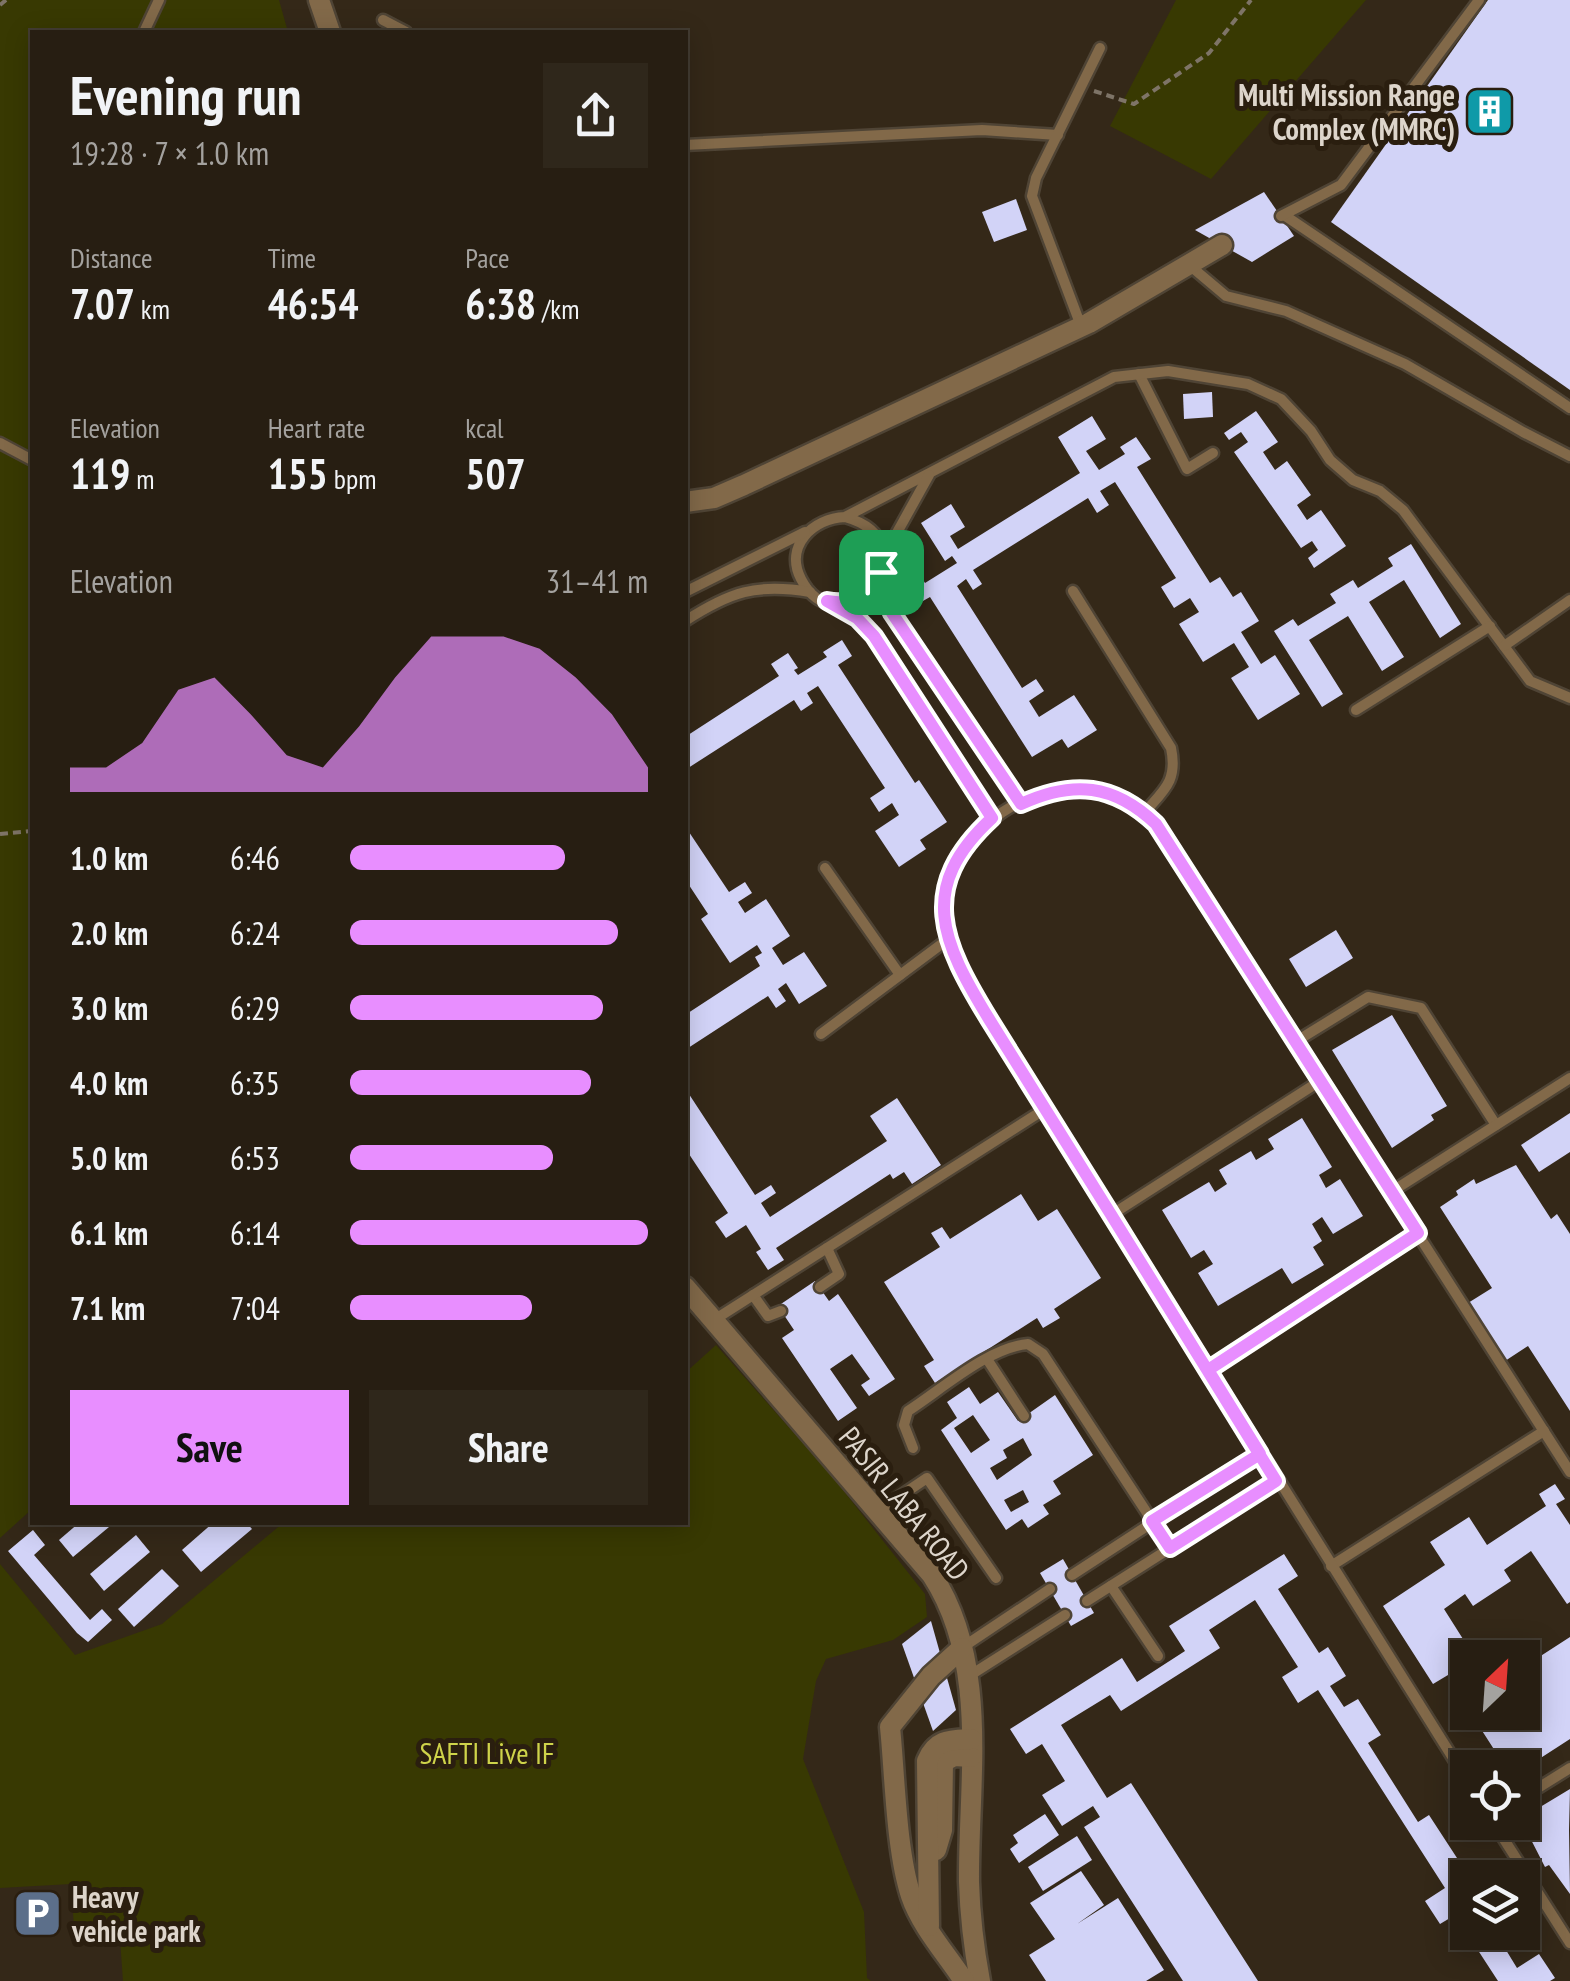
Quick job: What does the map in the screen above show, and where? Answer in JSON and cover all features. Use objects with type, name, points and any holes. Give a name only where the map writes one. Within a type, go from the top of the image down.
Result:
[{"type":"street","points":[[319,0],[329,30]]},
{"type":"street","points":[[688,502],[714,498],[744,485],[1081,326],[1222,246]]},
{"type":"street","name":"PASIR LABA ROAD","points":[[688,1290],[877,1511],[944,1595],[956,1622],[967,1677],[970,1885],[980,1981]]},
{"type":"street","points":[[962,1648],[930,1676],[890,1727],[911,1896],[964,1981]]},
{"type":"street","points":[[930,1928],[928,1761],[932,1750],[943,1740],[971,1748]]},
{"type":"lane","points":[[145,30],[159,0]]},
{"type":"lane","points":[[1479,0],[1341,185],[1282,215],[1570,408]]},
{"type":"lane","points":[[383,20],[402,30]]},
{"type":"lane","points":[[1081,326],[1032,196],[1100,48]]},
{"type":"lane","points":[[688,144],[982,130],[1058,135]]},
{"type":"lane","points":[[1187,264],[1226,296],[1286,311],[1405,364],[1570,456]]},
{"type":"lane","points":[[688,590],[818,522],[845,517],[1114,377],[1168,371],[1248,384],[1281,399],[1311,431],[1330,460],[1354,480],[1380,491],[1404,510],[1530,681],[1570,698]]},
{"type":"lane","points":[[1139,374],[1187,469],[1212,453]]},
{"type":"lane","points":[[0,442],[30,459]]},
{"type":"lane","points":[[827,601],[839,603],[860,598],[877,582],[930,474]]},
{"type":"lane","points":[[845,517],[868,527],[881,547],[883,590],[892,613],[1021,804]]},
{"type":"lane","points":[[808,530],[800,542],[797,569],[811,592]]},
{"type":"lane","points":[[688,618],[713,603],[756,588],[778,586],[811,592],[857,618],[874,636],[992,818]]},
{"type":"lane","points":[[1073,590],[1171,748],[1175,766],[1169,784],[1144,813]]},
{"type":"lane","points":[[1504,646],[1570,600]]},
{"type":"lane","points":[[1356,710],[1490,626]]},
{"type":"lane","points":[[1450,1754],[965,979],[947,940],[942,912],[951,870],[966,842],[992,818],[1060,789],[1123,797],[1156,824],[1569,1469]]},
{"type":"lane","points":[[826,868],[900,975]]},
{"type":"lane","points":[[821,1034],[947,940]]},
{"type":"lane","points":[[1295,1042],[1368,998],[1421,1008],[1496,1125]]},
{"type":"lane","points":[[1391,1192],[1570,1078]]},
{"type":"lane","points":[[1111,1215],[1320,1082]]},
{"type":"lane","points":[[714,1320],[1045,1109]]},
{"type":"lane","points":[[1208,1370],[1418,1233]]},
{"type":"lane","points":[[820,1287],[839,1274],[827,1248]]},
{"type":"lane","points":[[752,1295],[768,1316],[781,1310]]},
{"type":"lane","points":[[913,1448],[904,1424],[908,1411],[1011,1345],[1028,1344],[1043,1354],[1170,1548]]},
{"type":"lane","points":[[986,1360],[1024,1416]]},
{"type":"lane","points":[[1330,1566],[1544,1431]]},
{"type":"lane","points":[[1072,1575],[1260,1454]]},
{"type":"lane","points":[[877,1511],[927,1478],[996,1578]]},
{"type":"lane","points":[[1087,1601],[1276,1481]]},
{"type":"lane","points":[[1111,1586],[1158,1656]]},
{"type":"lane","points":[[962,1648],[1050,1589]]},
{"type":"lane","points":[[967,1677],[1065,1615]]},
{"type":"lane","points":[[1540,1787],[1570,1768]]},
{"type":"lane","points":[[1504,1840],[1570,1943]]},
{"type":"path","points":[[0,5],[6,0]]},
{"type":"path","points":[[1081,87],[1134,104],[1209,52],[1251,0]]},
{"type":"path","points":[[0,834],[30,831]]},
{"type":"green space","points":[[0,0],[279,0],[287,30],[30,30],[30,1511],[0,1538]]},
{"type":"green space","points":[[1176,0],[1366,0],[1211,179],[1110,126]]},
{"type":"green space","name":"SAFTI Live IF","points":[[716,1345],[831,1475],[925,1594],[927,1617],[893,1640],[826,1659],[816,1681],[803,1759],[864,1912],[867,1978],[871,1981],[123,1981],[120,1939],[75,1941],[71,1884],[0,1888],[0,1564],[75,1655],[162,1624],[281,1525],[688,1525],[688,1370]]},
{"type":"building","name":"Multi Mission Range Complex (MMRC)","points":[[1488,0],[1570,0],[1570,390],[1331,222]]},
{"type":"building","points":[[1264,192],[1294,236],[1252,262],[1195,230]]},
{"type":"building","points":[[1016,199],[1027,230],[994,242],[982,212]]},
{"type":"building","points":[[1212,392],[1213,417],[1184,419],[1183,394]]},
{"type":"building","points":[[1256,411],[1278,442],[1263,452],[1275,470],[1287,461],[1311,495],[1297,505],[1307,520],[1321,510],[1346,546],[1314,568],[1308,558],[1318,550],[1312,541],[1301,548],[1234,452],[1248,442],[1241,432],[1229,440],[1224,433]]},
{"type":"building","points":[[1092,416],[1106,439],[1086,451],[1099,470],[1125,454],[1120,447],[1136,437],[1151,459],[1137,467],[1210,583],[1220,577],[1233,597],[1241,592],[1259,621],[1241,632],[1261,664],[1275,655],[1300,694],[1258,720],[1231,678],[1249,667],[1234,643],[1203,662],[1179,624],[1199,612],[1190,598],[1174,608],[1161,587],[1176,578],[1115,482],[1100,491],[1109,505],[1097,513],[1088,498],[973,570],[982,584],[973,590],[966,579],[957,586],[1022,688],[1036,679],[1044,691],[1029,701],[1039,717],[1074,695],[1097,730],[1068,748],[1062,739],[1032,757],[930,597],[914,606],[902,587],[920,575],[925,583],[957,563],[952,556],[945,561],[921,523],[951,504],[965,527],[950,536],[958,549],[1080,473],[1058,437]]},
{"type":"building","points":[[1411,544],[1461,624],[1440,638],[1404,580],[1369,602],[1404,657],[1382,671],[1348,616],[1309,640],[1343,694],[1322,707],[1274,631],[1293,619],[1298,626],[1336,603],[1330,594],[1353,580],[1358,588],[1393,566],[1388,558]]},
{"type":"building","points":[[842,640],[852,656],[838,665],[915,783],[919,780],[947,822],[920,840],[926,849],[899,867],[875,831],[899,815],[892,803],[879,812],[870,798],[885,788],[818,686],[807,693],[813,703],[801,711],[794,700],[688,768],[688,735],[779,676],[771,664],[788,653],[798,675],[827,657],[823,652]]},
{"type":"building","points":[[688,830],[729,892],[745,882],[752,893],[738,902],[745,913],[766,899],[790,936],[772,948],[783,965],[804,952],[827,986],[799,1004],[786,983],[778,989],[786,1001],[776,1008],[768,996],[688,1048],[688,1013],[760,966],[755,957],[762,953],[757,945],[730,963],[701,919],[708,914],[688,884]]},
{"type":"building","points":[[1336,930],[1353,958],[1306,987],[1289,959]]},
{"type":"building","points":[[1392,1015],[1447,1106],[1431,1115],[1434,1120],[1392,1148],[1332,1050]]},
{"type":"building","points":[[688,1093],[755,1195],[771,1185],[776,1193],[761,1203],[770,1217],[887,1141],[870,1116],[897,1098],[941,1165],[912,1184],[904,1172],[893,1179],[890,1174],[776,1248],[784,1260],[768,1270],[746,1225],[726,1238],[715,1222],[728,1213],[688,1153]]},
{"type":"building","points":[[1570,1113],[1570,1152],[1539,1172],[1521,1145]]},
{"type":"building","points":[[1302,1118],[1332,1167],[1319,1175],[1326,1188],[1340,1179],[1363,1216],[1333,1234],[1322,1217],[1312,1224],[1322,1241],[1313,1247],[1324,1265],[1292,1284],[1282,1268],[1218,1306],[1198,1273],[1213,1264],[1204,1250],[1191,1258],[1162,1210],[1209,1182],[1215,1192],[1227,1184],[1219,1170],[1251,1151],[1256,1160],[1274,1149],[1268,1139]]},
{"type":"building","points":[[1516,1165],[1551,1219],[1557,1214],[1570,1234],[1570,1411],[1528,1346],[1505,1361],[1468,1303],[1492,1288],[1440,1207],[1474,1179],[1476,1184]]},
{"type":"building","points":[[1021,1194],[1038,1221],[1057,1209],[1101,1278],[1054,1309],[1060,1318],[1043,1328],[1037,1318],[935,1383],[924,1366],[934,1360],[884,1282],[940,1247],[931,1233],[942,1227],[950,1239]]},
{"type":"building","points":[[815,1281],[829,1301],[838,1294],[895,1379],[869,1396],[861,1385],[870,1379],[852,1354],[830,1369],[857,1408],[838,1421],[782,1338],[794,1330],[778,1306]]},
{"type":"building","points":[[969,1387],[980,1404],[998,1392],[1018,1421],[1055,1395],[1093,1455],[1053,1481],[1061,1494],[1043,1505],[1049,1514],[1028,1528],[1022,1519],[1006,1530],[941,1430],[957,1418],[947,1402]],"holes":[[[973,1415],[990,1440],[971,1453],[954,1428]],[[1023,1438],[1032,1455],[997,1480],[990,1468],[1007,1458],[1003,1450]],[[1023,1490],[1029,1502],[1011,1512],[1004,1500]]]},
{"type":"building","points":[[1555,1484],[1565,1499],[1556,1504],[1570,1525],[1570,1602],[1567,1604],[1531,1551],[1504,1570],[1511,1581],[1473,1606],[1465,1594],[1444,1609],[1464,1640],[1450,1640],[1450,1674],[1433,1684],[1383,1606],[1445,1565],[1430,1542],[1469,1517],[1487,1545],[1546,1506],[1539,1494]]},
{"type":"building","points":[[76,1525],[111,1525],[73,1557],[59,1540]]},
{"type":"building","points":[[211,1525],[249,1525],[252,1529],[201,1572],[182,1550]]},
{"type":"building","points":[[33,1530],[45,1545],[34,1555],[90,1620],[102,1609],[112,1620],[88,1642],[8,1551]]},
{"type":"building","points":[[136,1535],[150,1552],[104,1591],[90,1574]]},
{"type":"building","points":[[1284,1554],[1298,1576],[1278,1589],[1319,1653],[1328,1647],[1346,1676],[1330,1686],[1344,1707],[1358,1699],[1381,1735],[1368,1743],[1418,1822],[1429,1815],[1457,1858],[1448,1864],[1450,1918],[1440,1924],[1425,1901],[1445,1888],[1318,1690],[1298,1703],[1282,1677],[1298,1667],[1255,1600],[1209,1630],[1220,1648],[1121,1711],[1110,1695],[1061,1725],[1107,1798],[1131,1783],[1258,1981],[1183,1981],[1084,1827],[1100,1817],[1093,1806],[1062,1826],[1042,1795],[1065,1781],[1042,1744],[1026,1754],[1010,1729],[1122,1658],[1137,1682],[1185,1651],[1169,1626]]},
{"type":"building","points":[[1063,1559],[1094,1613],[1071,1626],[1040,1573]]},
{"type":"building","points":[[162,1569],[179,1586],[134,1627],[118,1609]]},
{"type":"building","points":[[931,1621],[956,1710],[933,1731],[902,1644]]},
{"type":"building","points":[[1570,1637],[1570,1739],[1540,1758],[1540,1750],[1494,1750],[1482,1730],[1540,1730],[1540,1656]]},
{"type":"building","points":[[1570,1789],[1570,1894],[1549,1865],[1545,1867],[1531,1840],[1540,1840],[1540,1807]]},
{"type":"building","points":[[1045,1814],[1059,1835],[1019,1863],[1010,1849],[1018,1843],[1013,1835]]},
{"type":"building","points":[[1077,1836],[1092,1860],[1043,1891],[1028,1867]]},
{"type":"building","points":[[1081,1871],[1104,1905],[1077,1924],[1118,1898],[1164,1970],[1146,1981],[1046,1981],[1029,1955],[1055,1939],[1030,1903]]},
{"type":"building","points":[[1478,1950],[1506,1950],[1517,1968],[1539,1954],[1555,1978],[1550,1981],[1498,1981]]},
{"type":"place","name":"Multi Mission Range Complex (MMRC)","points":[[1490,111]]},
{"type":"place","name":"Heavy vehicle park","points":[[37,1913]]},
{"type":"route","points":[[881,572],[870,591],[860,598],[850,602],[827,601],[857,618],[874,636],[992,818],[966,842],[951,870],[942,912],[947,940],[989,1019],[1208,1370],[1260,1454],[1276,1481],[1170,1548],[1152,1521],[1260,1454],[1208,1370],[1418,1233],[1156,824],[1123,797],[1105,792],[1060,789],[1021,804],[892,613],[881,572]]}]
